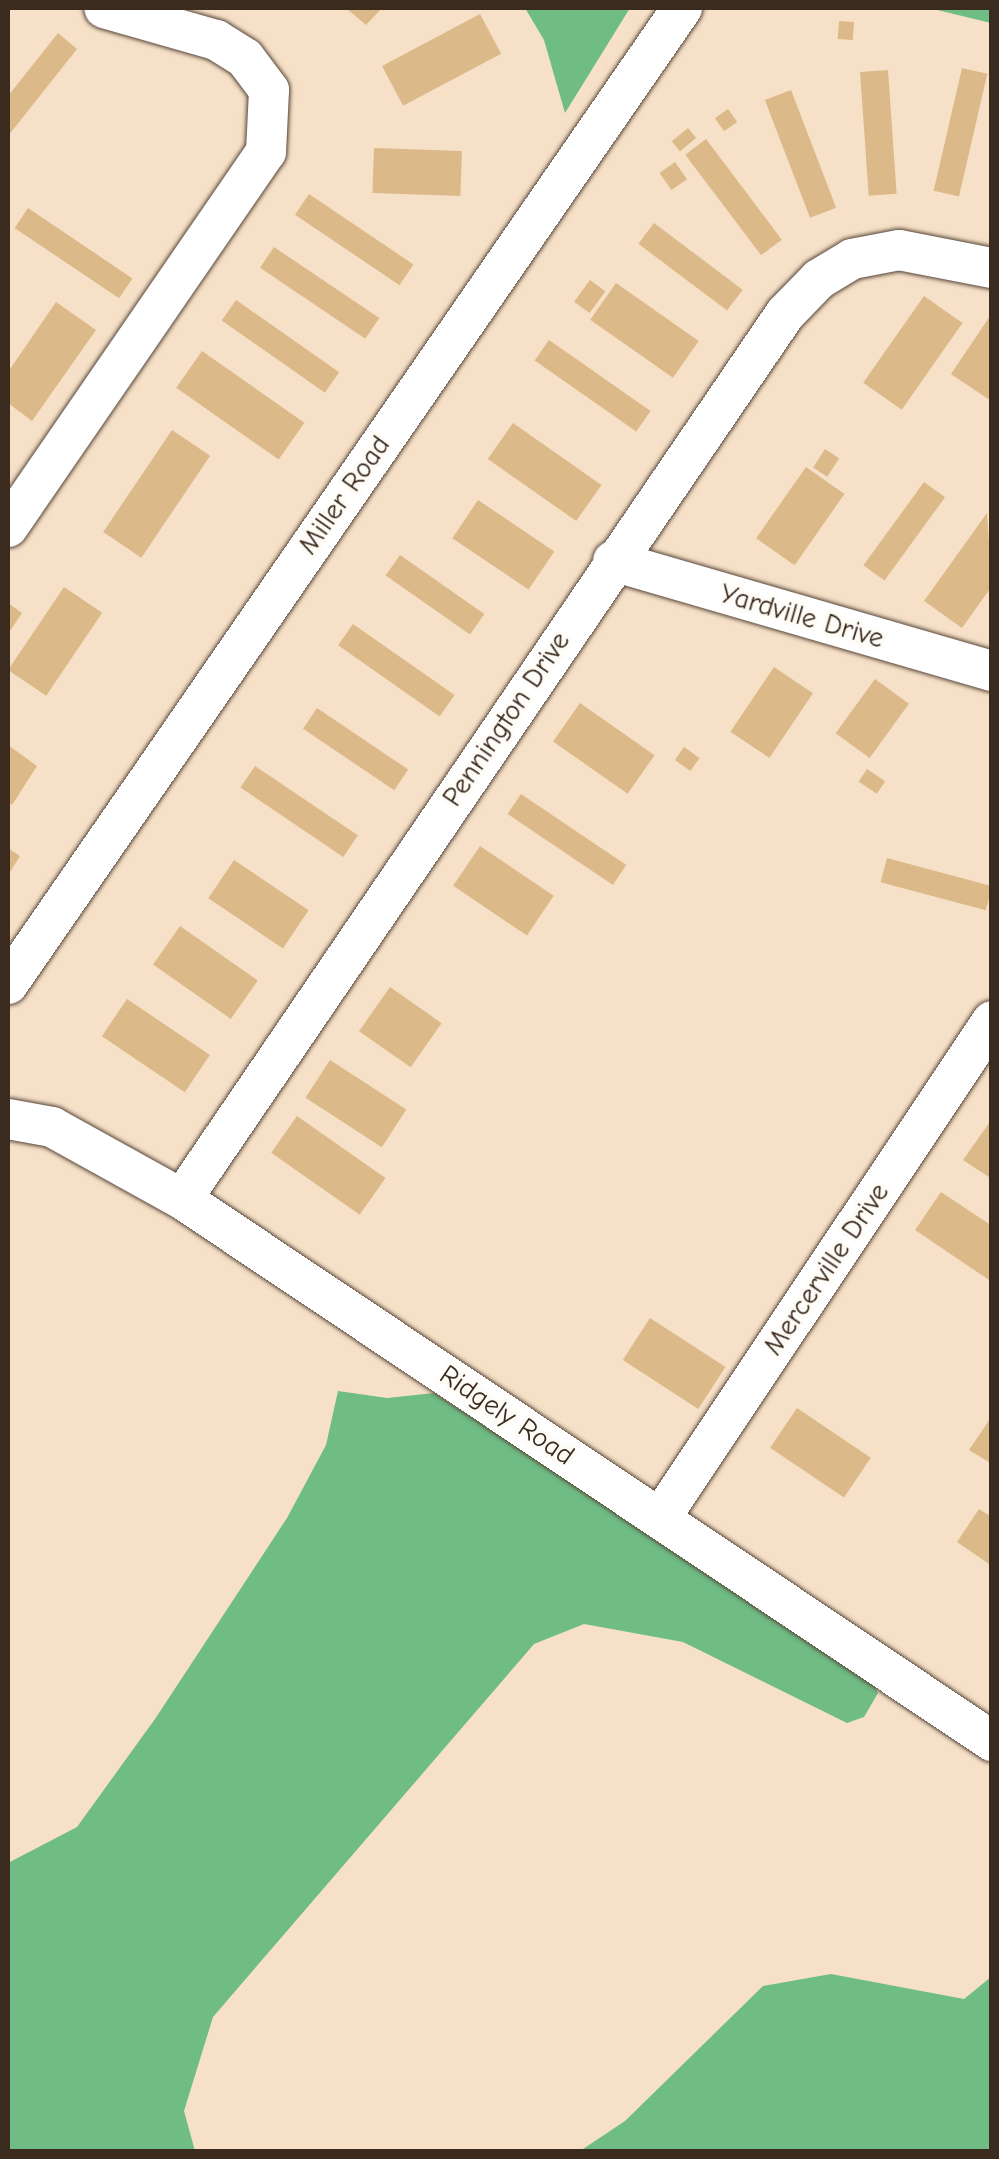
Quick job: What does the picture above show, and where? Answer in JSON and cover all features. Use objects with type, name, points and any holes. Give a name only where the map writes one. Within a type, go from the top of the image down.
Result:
[{"type":"street","points":[[8,527],[19,486],[266,152],[282,83],[216,40],[104,8]]},
{"type":"street","name":"Miller Road","points":[[8,984],[682,8]]},
{"type":"street","name":"Pennington Drive","points":[[182,1199],[612,561],[785,314],[819,279],[852,259],[899,250],[992,268]]},
{"type":"street","name":"Yardville Drive","points":[[612,561],[992,671]]},
{"type":"street","name":"Mercerville Drive","points":[[660,1518],[992,1021]]},
{"type":"street","name":"Ridgely Road","points":[[8,1119],[52,1127],[182,1199],[660,1518],[986,1726]]},
{"type":"green space","points":[[525,8],[630,8],[565,113],[544,40]]},
{"type":"green space","points":[[929,8],[991,8],[991,23]]},
{"type":"green space","points":[[338,1391],[387,1398],[434,1393],[868,1672],[878,1693],[864,1717],[847,1723],[683,1642],[584,1624],[534,1644],[213,2017],[184,2111],[195,2151],[8,2152],[8,1863],[77,1827],[155,1719],[287,1518],[326,1445]]},
{"type":"green space","points":[[831,1974],[964,1999],[991,1977],[991,2151],[580,2151],[625,2121],[763,1986]]},
{"type":"building","points":[[346,8],[382,8],[366,25]]},
{"type":"building","points":[[480,14],[501,54],[403,106],[382,66]]},
{"type":"building","points":[[839,21],[854,22],[853,40],[838,39]]},
{"type":"building","points":[[58,33],[77,49],[8,136],[8,96]]},
{"type":"building","points":[[962,68],[987,74],[959,197],[934,191]]},
{"type":"building","points":[[888,70],[897,194],[869,196],[860,72]]},
{"type":"building","points":[[791,90],[836,208],[810,218],[765,100]]},
{"type":"building","points":[[728,109],[737,122],[724,131],[715,118]]},
{"type":"building","points":[[688,128],[696,138],[680,151],[672,141]]},
{"type":"building","points":[[706,139],[782,240],[761,255],[685,155]]},
{"type":"building","points":[[374,148],[462,151],[460,196],[372,193]]},
{"type":"building","points":[[675,162],[687,179],[671,190],[659,173]]},
{"type":"building","points":[[309,194],[413,264],[399,285],[295,215]]},
{"type":"building","points":[[28,208],[132,278],[119,298],[15,228]]},
{"type":"building","points":[[654,223],[743,290],[727,311],[638,244]]},
{"type":"building","points":[[274,247],[379,318],[365,339],[260,268]]},
{"type":"building","points":[[590,280],[605,291],[590,313],[574,302]]},
{"type":"building","points":[[616,283],[699,341],[673,378],[590,320]]},
{"type":"building","points":[[924,296],[963,323],[902,410],[863,383]]},
{"type":"building","points":[[236,300],[339,372],[325,393],[222,320]]},
{"type":"building","points":[[56,302],[96,330],[32,421],[8,403],[8,372]]},
{"type":"building","points":[[992,313],[992,393],[988,399],[951,374]]},
{"type":"building","points":[[549,340],[651,411],[636,432],[535,360]]},
{"type":"building","points":[[202,351],[304,423],[279,460],[176,388]]},
{"type":"building","points":[[513,423],[601,485],[576,521],[488,459]]},
{"type":"building","points":[[172,430],[210,456],[141,558],[103,532]]},
{"type":"building","points":[[825,449],[839,458],[827,477],[813,467]]},
{"type":"building","points":[[806,467],[845,494],[795,565],[756,538]]},
{"type":"building","points":[[924,482],[945,497],[884,581],[863,565]]},
{"type":"building","points":[[478,500],[554,551],[529,590],[452,538]]},
{"type":"building","points":[[987,513],[992,586],[962,628],[924,601]]},
{"type":"building","points":[[400,555],[484,614],[470,635],[386,575]]},
{"type":"building","points":[[64,587],[102,613],[46,696],[8,670]]},
{"type":"building","points":[[8,603],[22,613],[8,634]]},
{"type":"building","points":[[353,624],[455,695],[440,716],[338,645]]},
{"type":"building","points":[[774,667],[813,693],[769,758],[730,732]]},
{"type":"building","points":[[875,679],[909,704],[870,758],[836,733]]},
{"type":"building","points":[[580,703],[655,755],[628,794],[553,742]]},
{"type":"building","points":[[317,708],[408,770],[394,790],[303,729]]},
{"type":"building","points":[[8,745],[37,766],[12,805],[8,802]]},
{"type":"building","points":[[684,747],[700,758],[690,771],[675,760]]},
{"type":"building","points":[[255,766],[358,835],[343,857],[240,788]]},
{"type":"building","points":[[867,769],[885,781],[877,794],[859,781]]},
{"type":"building","points":[[521,794],[626,865],[613,885],[508,814]]},
{"type":"building","points":[[480,846],[554,896],[527,936],[453,886]]},
{"type":"building","points":[[8,848],[20,856],[8,875]]},
{"type":"building","points":[[887,858],[992,886],[986,910],[881,882]]},
{"type":"building","points":[[234,860],[309,910],[283,948],[208,898]]},
{"type":"building","points":[[180,926],[258,980],[231,1019],[153,965]]},
{"type":"building","points":[[390,987],[442,1023],[411,1067],[359,1031]]},
{"type":"building","points":[[127,999],[210,1055],[185,1092],[102,1036]]},
{"type":"building","points":[[330,1060],[406,1110],[382,1147],[305,1098]]},
{"type":"building","points":[[297,1116],[385,1178],[360,1215],[271,1153]]},
{"type":"building","points":[[992,1119],[992,1179],[963,1160]]},
{"type":"building","points":[[941,1192],[992,1226],[992,1282],[915,1230]]},
{"type":"building","points":[[650,1318],[725,1367],[698,1409],[623,1360]]},
{"type":"building","points":[[797,1408],[871,1458],[844,1498],[770,1448]]},
{"type":"building","points":[[992,1416],[992,1464],[969,1450]]},
{"type":"building","points":[[979,1509],[992,1517],[992,1566],[957,1542]]}]
